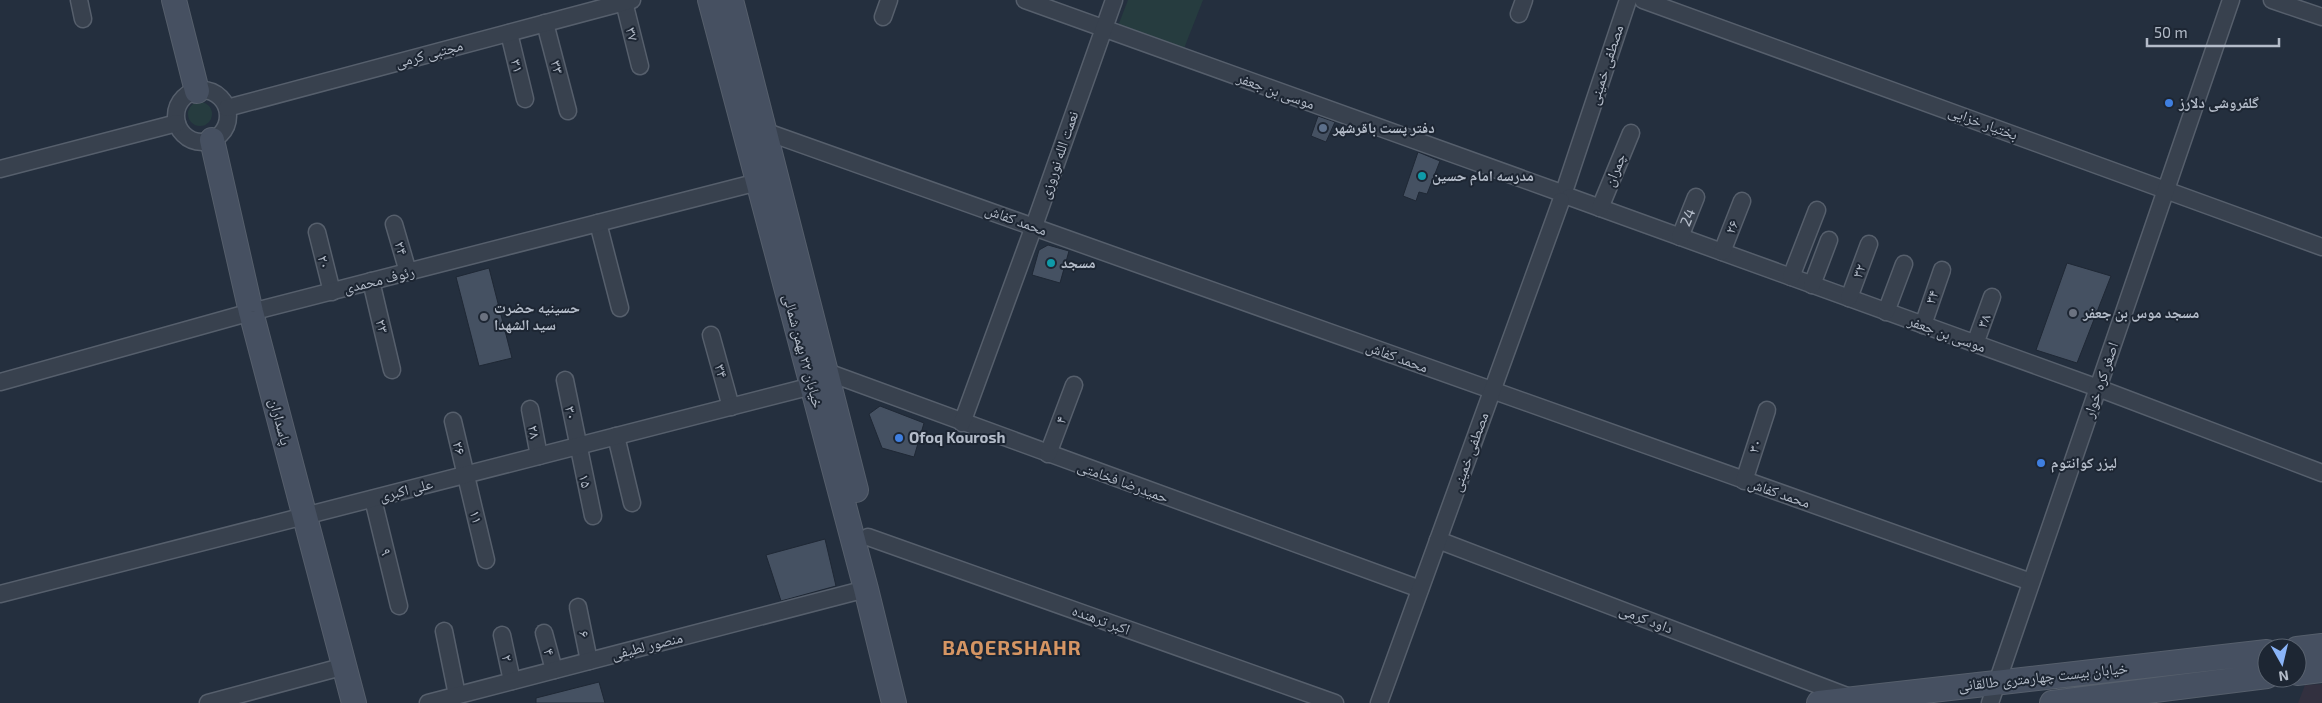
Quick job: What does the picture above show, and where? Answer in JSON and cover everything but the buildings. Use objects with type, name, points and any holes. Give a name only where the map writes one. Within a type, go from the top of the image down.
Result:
[{"type":"street","points":[[79,0],[83,19]]},
{"type":"street","points":[[174,0],[197,91]]},
{"type":"street","name":"خیابان ۲۲ بهمن شمالی","points":[[710,0],[758,182],[868,536],[909,703]]},
{"type":"street","name":"خیابان ۲۲ بهمن شمالی","points":[[731,0],[764,131],[866,590],[894,703]]},
{"type":"street","points":[[883,16],[889,0]]},
{"type":"street","name":"موسی بن جعفر","points":[[1025,0],[2098,388],[2322,474]]},
{"type":"street","name":"نعمت الله نوروزی","points":[[962,423],[1114,0]]},
{"type":"street","name":"مصطفی خمینی","points":[[1379,703],[1563,194],[1628,0]]},
{"type":"street","name":"بختیار خزایی","points":[[1643,0],[2322,247]]},
{"type":"street","name":"اصغر کره خوار","points":[[1993,692],[2231,0]]},
{"type":"street","points":[[2272,0],[2322,17]]},
{"type":"street","name":"مجتبی کرمی","points":[[227,108],[628,1]]},
{"type":"street","name":"۳۷","points":[[628,1],[640,66]]},
{"type":"street","name":"۳۳","points":[[545,23],[568,111]]},
{"type":"street","name":"۳۱","points":[[510,33],[525,99]]},
{"type":"street","points":[[197,91],[212,92],[218,96],[227,108],[227,123],[224,130],[212,140],[203,142],[187,137],[178,123],[178,107],[183,99],[197,91]]},
{"type":"street","points":[[0,169],[178,123]]},
{"type":"street","name":"محمد کفاش","points":[[764,131],[2031,582]]},
{"type":"street","name":"چمران","points":[[1600,208],[1631,133]]},
{"type":"street","name":"پاسداران","points":[[212,140],[251,312],[354,703]]},
{"type":"street","name":"رئوف محمدی","points":[[0,382],[251,312],[758,182]]},
{"type":"street","name":"24","points":[[1680,237],[1696,197]]},
{"type":"street","name":"۲۶","points":[[1722,252],[1742,201]]},
{"type":"street","points":[[1791,277],[1817,210]]},
{"type":"street","points":[[598,223],[620,308]]},
{"type":"street","name":"۲۴","points":[[394,224],[408,272]]},
{"type":"street","name":"۲۰","points":[[317,232],[332,292]]},
{"type":"street","points":[[1812,285],[1829,240]]},
{"type":"street","name":"۳۲","points":[[1849,298],[1868,244]]},
{"type":"street","points":[[1886,312],[1904,264]]},
{"type":"street","name":"۳۴","points":[[1923,325],[1942,270]]},
{"type":"street","name":"۲۳","points":[[372,281],[392,370]]},
{"type":"street","name":"۳۸","points":[[1975,344],[1992,297]]},
{"type":"street","name":"۳۴","points":[[711,335],[731,407]]},
{"type":"street","name":"علی اکبری","points":[[0,594],[731,407],[820,379]]},
{"type":"street","name":"حمیدرضا فخامتی","points":[[820,379],[962,423],[1420,589]]},
{"type":"street","name":"۳۰","points":[[565,380],[577,446]]},
{"type":"street","name":"۴","points":[[1048,454],[1074,385]]},
{"type":"street","name":"۲۸","points":[[530,408],[539,456]]},
{"type":"street","name":"۳۰","points":[[1744,481],[1767,410]]},
{"type":"street","name":"۲۶","points":[[453,422],[465,475]]},
{"type":"street","points":[[616,436],[632,503]]},
{"type":"street","name":"۱۵","points":[[577,446],[593,516]]},
{"type":"street","name":"۱۱","points":[[465,475],[486,560]]},
{"type":"street","name":"۹","points":[[373,499],[399,606]]},
{"type":"street","name":"اکبر ترهنده","points":[[868,536],[1335,703]]},
{"type":"street","name":"داود کرمی","points":[[1438,540],[1855,699]]},
{"type":"street","name":"منصور لطیفی","points":[[428,703],[866,590]]},
{"type":"street","name":"۶","points":[[578,607],[589,661]]},
{"type":"street","points":[[444,630],[457,696]]},
{"type":"street","name":"۴","points":[[544,634],[554,670]]},
{"type":"street","name":"۲","points":[[502,635],[512,681]]},
{"type":"street","points":[[2307,648],[2322,646]]},
{"type":"street","name":"خیابان بیست چهارمتری طالقانی","points":[[1819,703],[1855,699],[1993,692],[2257,653]]},
{"type":"street","points":[[208,703],[345,666]]},
{"type":"street","points":[[2307,672],[2322,670]]},
{"type":"street","points":[[2052,703],[2257,677]]},
{"type":"shaded area","points":[[2322,684],[2322,703],[2298,703],[2307,685]]},
{"type":"green space","points":[[1128,0],[1203,0],[1183,51],[1118,26]]},
{"type":"green space","points":[[200,102],[205,103],[211,109],[211,119],[205,125],[200,126],[195,125],[189,119],[188,114],[189,109],[195,103]]},
{"type":"place","name":"گلفروشی دلارز","points":[[2169,103]]},
{"type":"place","name":"دفتر پست باقرشهر","points":[[1323,128]]},
{"type":"place","name":"مدرسه امام حسین","points":[[1422,176]]},
{"type":"place","name":"مسجد","points":[[1051,263]]},
{"type":"place","name":"مسجد موس بن جعفر","points":[[2073,313]]},
{"type":"place","name":"حسینیه حضرت سید الشهدا","points":[[484,317]]},
{"type":"place","name":"Ofoq Kourosh","points":[[899,438]]},
{"type":"place","name":"لیزر کوانتوم","points":[[2041,463]]},
{"type":"district","name":"BAQERSHAHR","points":[[1012,648]]}]
